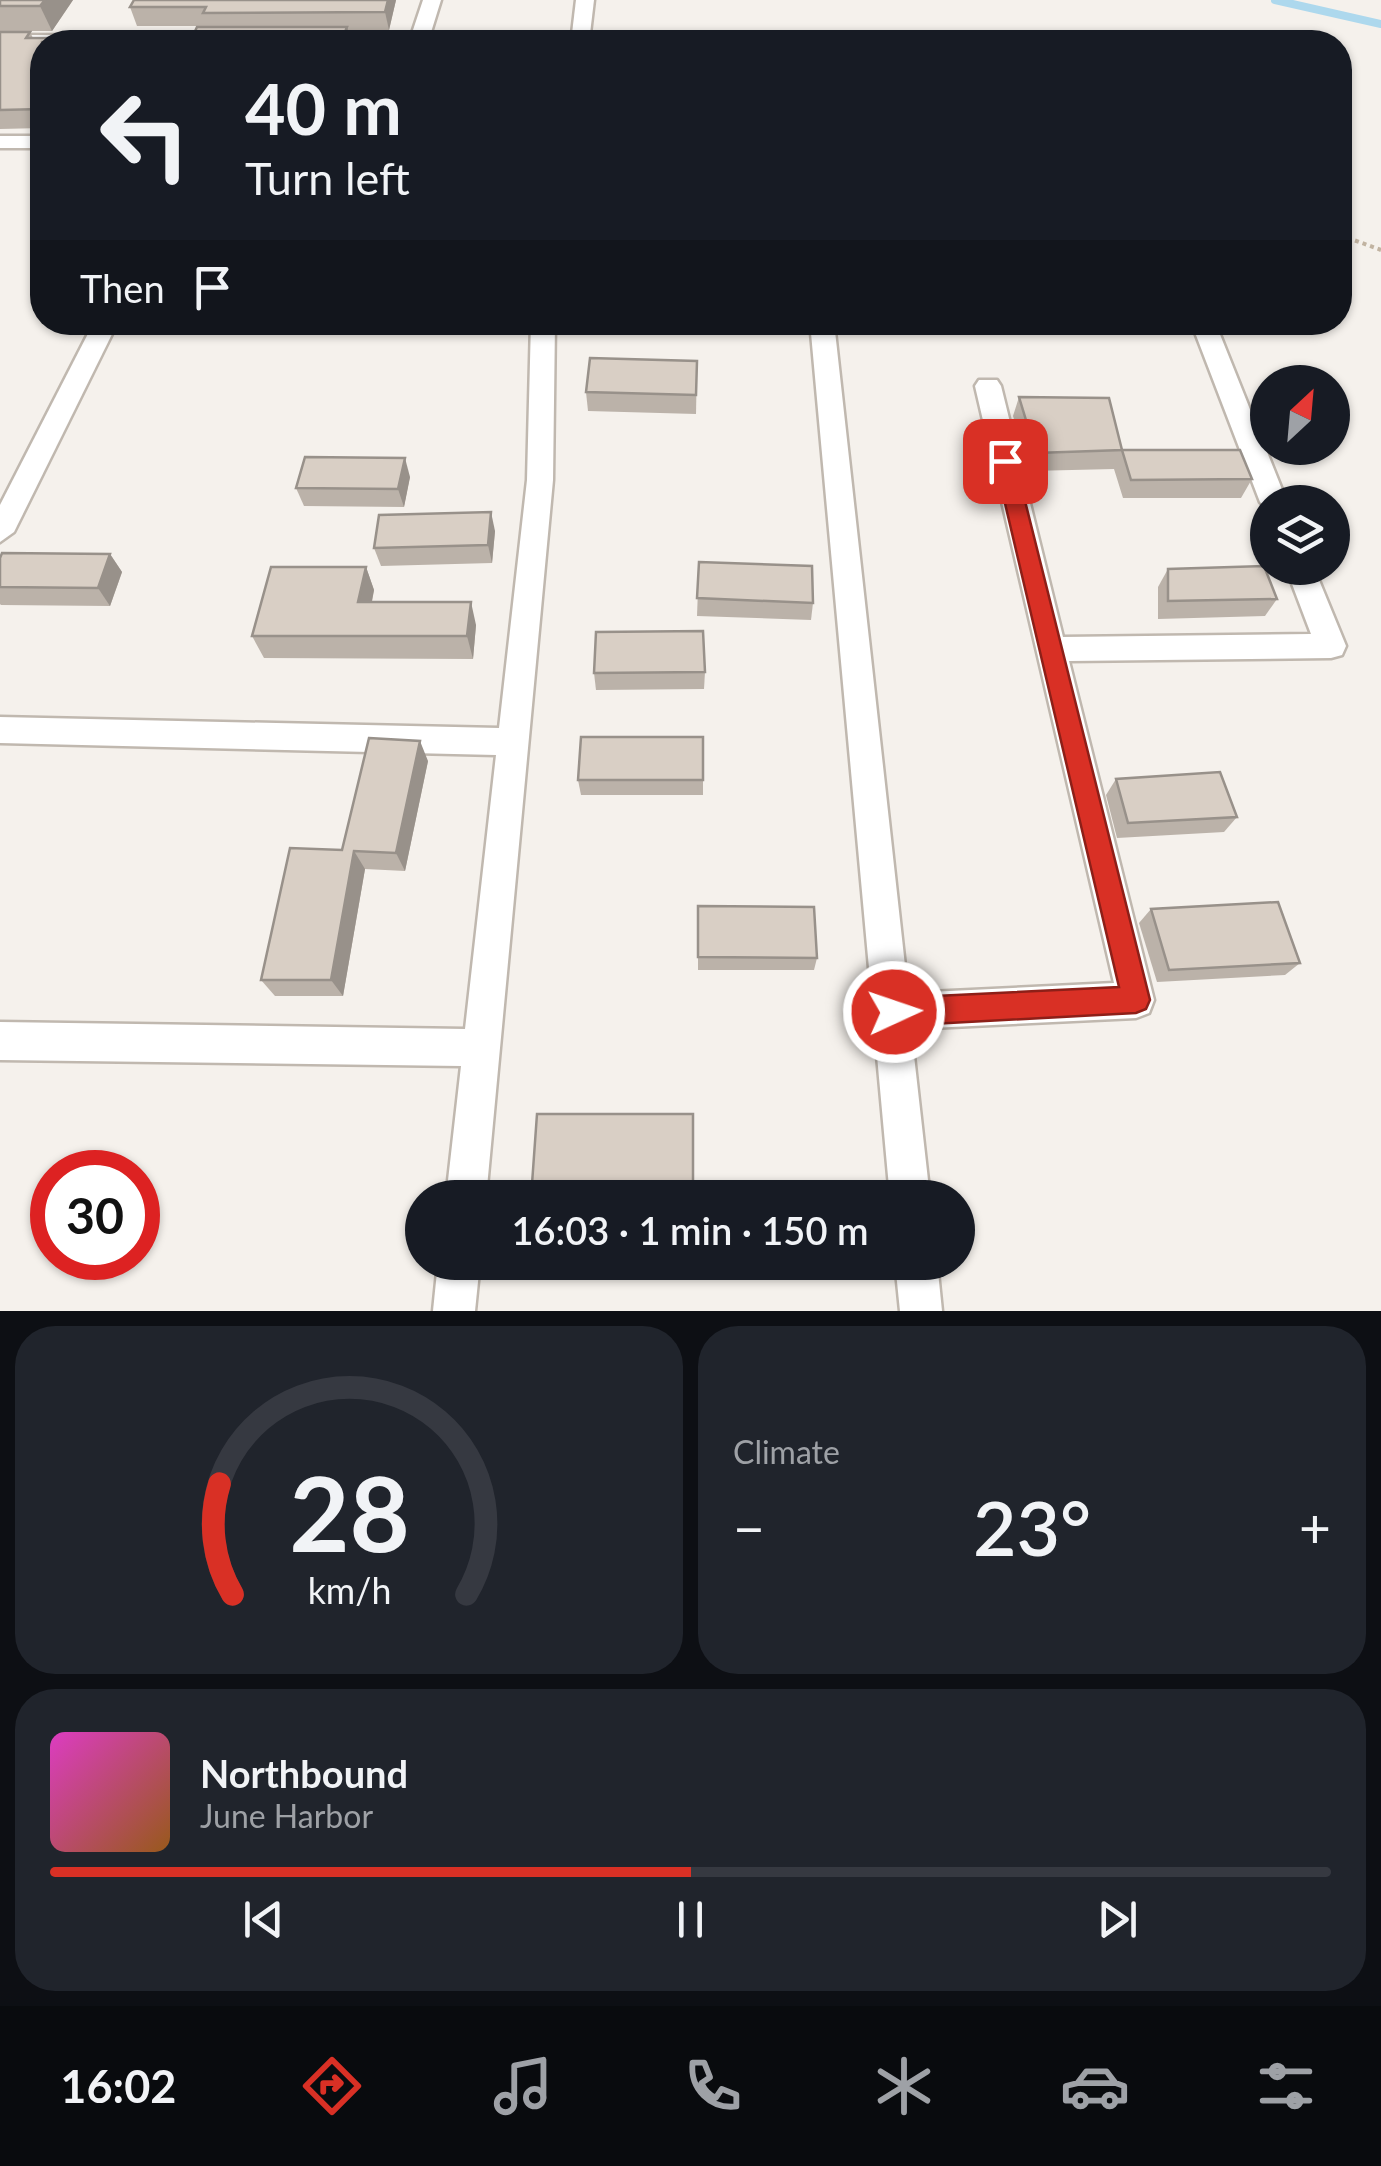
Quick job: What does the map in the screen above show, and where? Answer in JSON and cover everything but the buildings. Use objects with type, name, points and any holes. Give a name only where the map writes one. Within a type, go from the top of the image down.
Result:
[{"type":"street","points":[[423,30],[432,0]]},
{"type":"street","points":[[581,30],[585,0]]},
{"type":"street","points":[[0,41],[30,41]]},
{"type":"street","points":[[0,142],[30,142]]},
{"type":"street","points":[[0,532],[99,335]]},
{"type":"street","points":[[468,1180],[540,480],[544,335]]},
{"type":"street","points":[[823,335],[908,1180]]},
{"type":"street","points":[[1208,335],[1267,485]]},
{"type":"street","points":[[894,1012],[1136,1000],[1048,648],[988,386]]},
{"type":"street","points":[[1048,648],[1331,646],[1307,585]]},
{"type":"street","points":[[0,730],[513,742]]},
{"type":"street","points":[[0,1041],[481,1048]]},
{"type":"street","points":[[454,1311],[457,1280]]},
{"type":"street","points":[[918,1280],[921,1311]]},
{"type":"path","points":[[1352,239],[1381,250]]},
{"type":"waterway","points":[[1275,0],[1381,24]]},
{"type":"route","points":[[894,1012],[1136,1000],[1005,461]]}]
